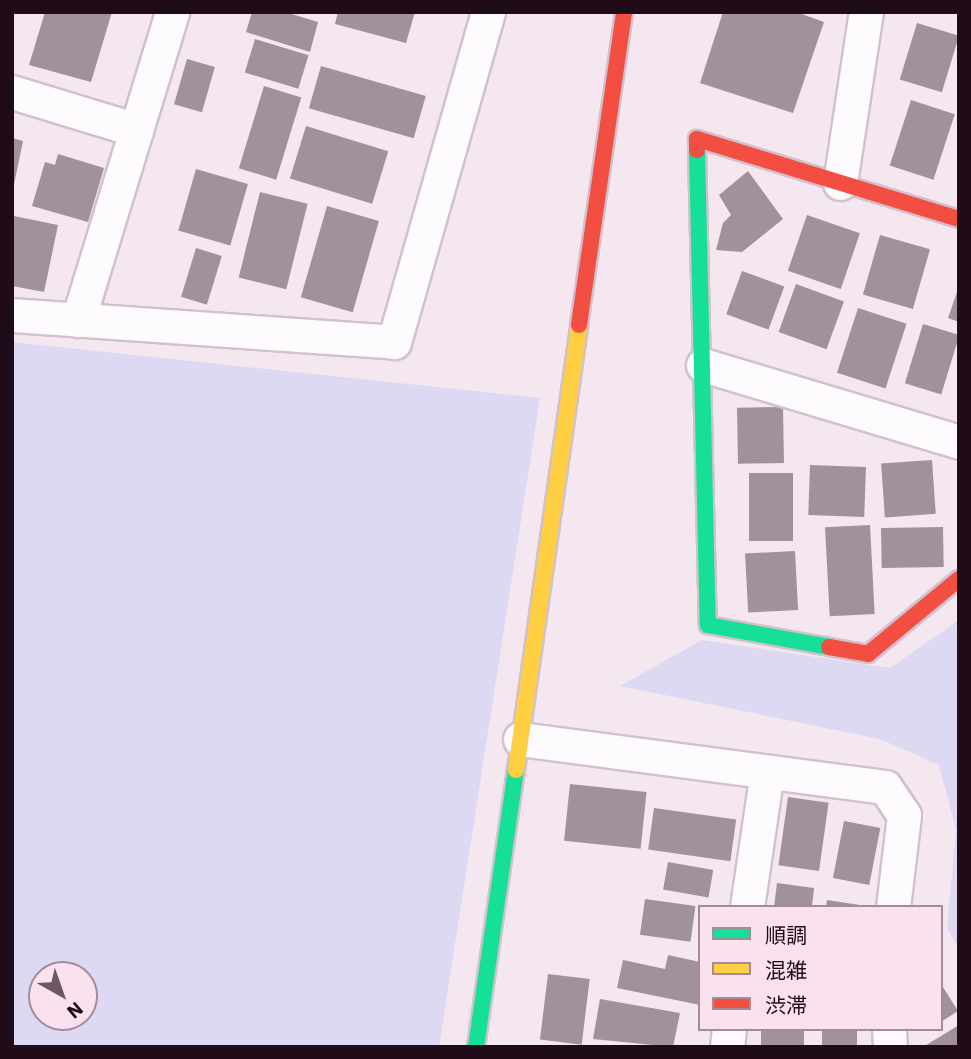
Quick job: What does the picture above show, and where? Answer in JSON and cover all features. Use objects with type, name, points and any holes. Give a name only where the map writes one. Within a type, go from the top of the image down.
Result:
[{"type":"street","points":[[78,320],[172,12]]},
{"type":"street","points":[[12,315],[394,342],[488,12]]},
{"type":"street","points":[[476,1047],[625,12]]},
{"type":"street","points":[[840,183],[866,12]]},
{"type":"street","points":[[12,92],[136,130]]},
{"type":"street","points":[[959,219],[697,139],[708,625],[868,654],[959,579]]},
{"type":"street","points":[[703,365],[959,442]]},
{"type":"street","points":[[520,738],[885,787],[904,815],[893,905]]},
{"type":"street","points":[[747,905],[767,771]]},
{"type":"shaded area","points":[[12,342],[540,398],[439,1047],[12,1047]]},
{"type":"shaded area","points":[[959,620],[959,949],[947,928],[956,830],[939,765],[880,739],[620,686],[702,640],[890,668]]},
{"type":"building","points":[[45,12],[112,12],[91,82],[29,65]]},
{"type":"building","points":[[252,12],[285,12],[318,22],[310,52],[246,32]]},
{"type":"building","points":[[338,12],[415,12],[406,43],[335,24]]},
{"type":"building","points":[[723,12],[796,12],[824,22],[793,113],[700,83]]},
{"type":"building","points":[[917,23],[959,36],[942,92],[900,79]]},
{"type":"building","points":[[255,39],[309,55],[298,89],[245,72]]},
{"type":"building","points":[[187,59],[215,67],[202,112],[174,104]]},
{"type":"building","points":[[321,66],[426,96],[414,138],[309,108]]},
{"type":"building","points":[[264,86],[301,97],[276,180],[239,168]]},
{"type":"building","points":[[911,100],[955,114],[933,180],[890,166]]},
{"type":"building","points":[[306,126],[388,151],[372,204],[290,179]]},
{"type":"building","points":[[12,138],[23,141],[13,189],[12,189]]},
{"type":"building","points":[[58,154],[104,168],[88,222],[32,206],[45,162],[55,165]]},
{"type":"building","points":[[196,169],[248,184],[230,245],[178,231]]},
{"type":"building","points":[[748,171],[783,219],[742,252],[716,250],[723,223],[731,215],[719,195]]},
{"type":"building","points":[[260,192],[308,204],[286,289],[239,277]]},
{"type":"building","points":[[327,206],[379,221],[353,312],[301,297]]},
{"type":"building","points":[[807,215],[860,233],[841,289],[788,271]]},
{"type":"building","points":[[14,216],[58,225],[44,292],[12,286]]},
{"type":"building","points":[[880,235],[930,249],[913,309],[863,295]]},
{"type":"building","points":[[196,248],[222,256],[207,305],[181,297]]},
{"type":"building","points":[[742,271],[784,286],[769,330],[726,314]]},
{"type":"building","points":[[796,284],[844,301],[826,349],[779,332]]},
{"type":"building","points":[[959,289],[959,322],[948,318]]},
{"type":"building","points":[[858,308],[907,324],[885,388],[837,373]]},
{"type":"building","points":[[923,324],[959,335],[941,394],[905,383]]},
{"type":"building","points":[[783,407],[784,463],[738,464],[737,408]]},
{"type":"building","points":[[932,460],[936,514],[885,517],[881,464]]},
{"type":"building","points":[[810,465],[866,467],[864,517],[808,515]]},
{"type":"building","points":[[749,473],[793,473],[793,541],[749,541]]},
{"type":"building","points":[[870,525],[875,614],[830,616],[825,527]]},
{"type":"building","points":[[943,527],[944,567],[882,568],[881,528]]},
{"type":"building","points":[[795,551],[798,610],[748,613],[745,554]]},
{"type":"building","points":[[570,784],[647,792],[641,849],[564,841]]},
{"type":"building","points":[[788,797],[829,803],[819,871],[778,865]]},
{"type":"building","points":[[654,808],[736,820],[730,861],[648,850]]},
{"type":"building","points":[[844,821],[880,828],[869,885],[833,878]]},
{"type":"building","points":[[668,862],[713,870],[708,898],[663,890]]},
{"type":"building","points":[[777,883],[814,888],[812,905],[774,905]]},
{"type":"building","points":[[645,899],[696,906],[690,942],[640,935]]},
{"type":"building","points":[[827,900],[860,905],[826,905]]},
{"type":"building","points":[[668,955],[698,962],[698,1005],[617,988],[623,960],[665,969]]},
{"type":"building","points":[[548,974],[590,979],[582,1045],[540,1040]]},
{"type":"building","points":[[943,987],[958,1011],[943,1021]]},
{"type":"building","points":[[600,999],[680,1013],[673,1047],[593,1039]]},
{"type":"building","points":[[959,1025],[959,1047],[923,1047]]},
{"type":"building","points":[[761,1031],[804,1031],[804,1047],[761,1047]]},
{"type":"building","points":[[822,1031],[857,1031],[857,1047],[822,1047]]},
{"type":"traffic: fast","points":[[697,150],[708,625],[829,647]]},
{"type":"traffic: fast","points":[[476,1047],[516,770]]},
{"type":"traffic: slow","points":[[516,770],[579,325]]},
{"type":"traffic: jam","points":[[579,325],[624,12]]},
{"type":"traffic: jam","points":[[697,150],[697,139],[959,219]]},
{"type":"traffic: jam","points":[[829,647],[868,654],[959,579]]}]
